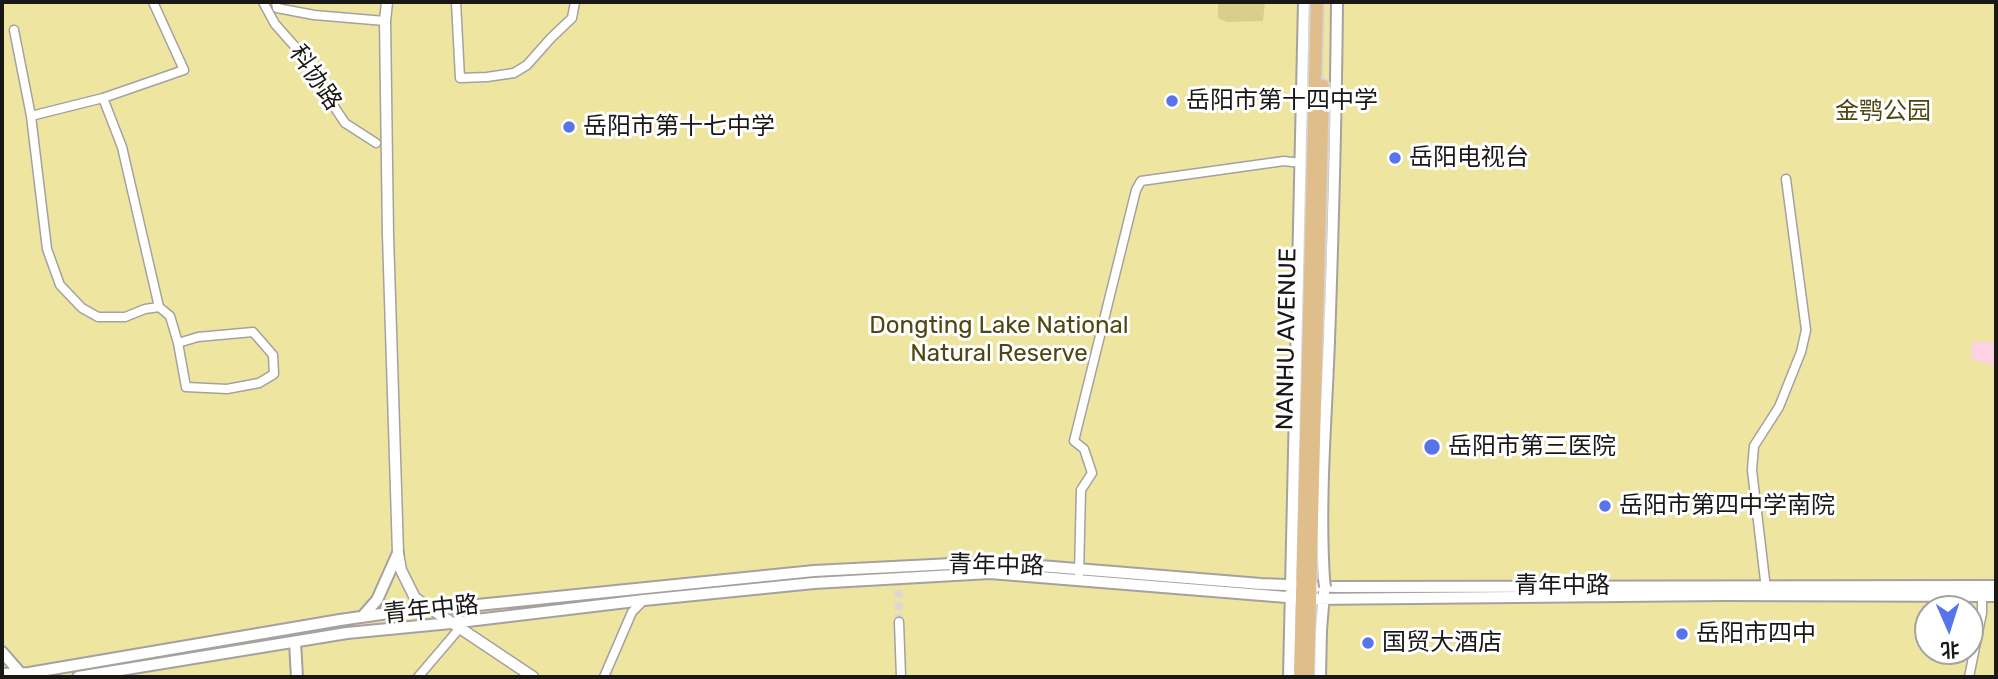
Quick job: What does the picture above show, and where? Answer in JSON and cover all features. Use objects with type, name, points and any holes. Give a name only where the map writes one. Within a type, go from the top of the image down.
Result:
[{"type":"main road","points":[[1304,2],[1301,163],[1309,591],[1321,630],[1320,677]]},
{"type":"main road","name":"NANHU AVENUE","points":[[1308,677],[1317,2]]},
{"type":"main road","name":"NANHU AVENUE","points":[[1300,677],[1309,591],[1322,169],[1324,2]]},
{"type":"main road","points":[[1289,677],[1309,591],[1322,550],[1335,171],[1337,2]]},
{"type":"main road","points":[[362,617],[377,600],[398,553]]},
{"type":"main road","name":"青年中路","points":[[2,674],[22,675],[362,617],[814,571],[991,562],[1079,575]]},
{"type":"main road","name":"青年中路","points":[[78,677],[346,633],[455,626],[644,600],[814,583],[990,573],[1079,575],[1309,591],[1766,590],[1996,586]]},
{"type":"main road","name":"青年中路","points":[[1309,591],[1766,590],[1946,595]]},
{"type":"main road","points":[[295,642],[297,677]]},
{"type":"main road","points":[[2,652],[22,675]]},
{"type":"street","points":[[31,116],[103,98],[184,70],[153,2]]},
{"type":"street","name":"科协路","points":[[263,2],[275,24],[306,59],[345,123],[376,143]]},
{"type":"street","points":[[276,2],[277,8],[314,15],[385,21]]},
{"type":"street","points":[[387,2],[388,221],[398,553],[401,570],[415,598],[533,677]]},
{"type":"street","points":[[456,2],[460,78],[514,73],[527,65],[572,18],[575,2]]},
{"type":"street","points":[[14,30],[31,116],[47,249],[60,285],[82,308],[98,317],[125,317],[159,307]]},
{"type":"street","points":[[103,98],[122,147],[159,307],[170,316],[186,387],[227,389],[259,383],[274,374],[273,355],[253,332],[198,337],[178,343]]},
{"type":"street","points":[[1079,575],[1081,490],[1092,473],[1084,449],[1074,441],[1140,181],[1284,161],[1301,163]]},
{"type":"street","points":[[1766,590],[1752,470],[1754,446],[1780,407],[1807,330],[1786,179]]},
{"type":"street","points":[[604,677],[632,612],[644,600]]},
{"type":"street","points":[[899,622],[901,677]]},
{"type":"street","points":[[418,677],[455,626]]},
{"type":"green space","name":"Dongting Lake National Natural Reserve","points":[[2,2],[1996,2],[1996,677],[2,677]]},
{"type":"shaded area","points":[[1218,2],[1265,2],[1263,21],[1227,22],[1218,18]]},
{"type":"shaded area","points":[[1973,342],[1996,342],[1996,366],[1972,359]]},
{"type":"tunnel","points":[[898,578],[899,622]]},
{"type":"place","name":"岳阳市第十四中学","points":[[1172,101]]},
{"type":"place","name":"岳阳市第十七中学","points":[[569,127]]},
{"type":"place","name":"岳阳电视台","points":[[1395,158]]},
{"type":"place","name":"岳阳市第三医院","points":[[1432,447]]},
{"type":"place","name":"岳阳市第四中学南院","points":[[1605,506]]},
{"type":"place","name":"岳阳市四中","points":[[1682,634]]},
{"type":"place","name":"国贸大酒店","points":[[1368,643]]},
{"type":"park label","name":"金鹗公园","points":[[1883,112]]}]
